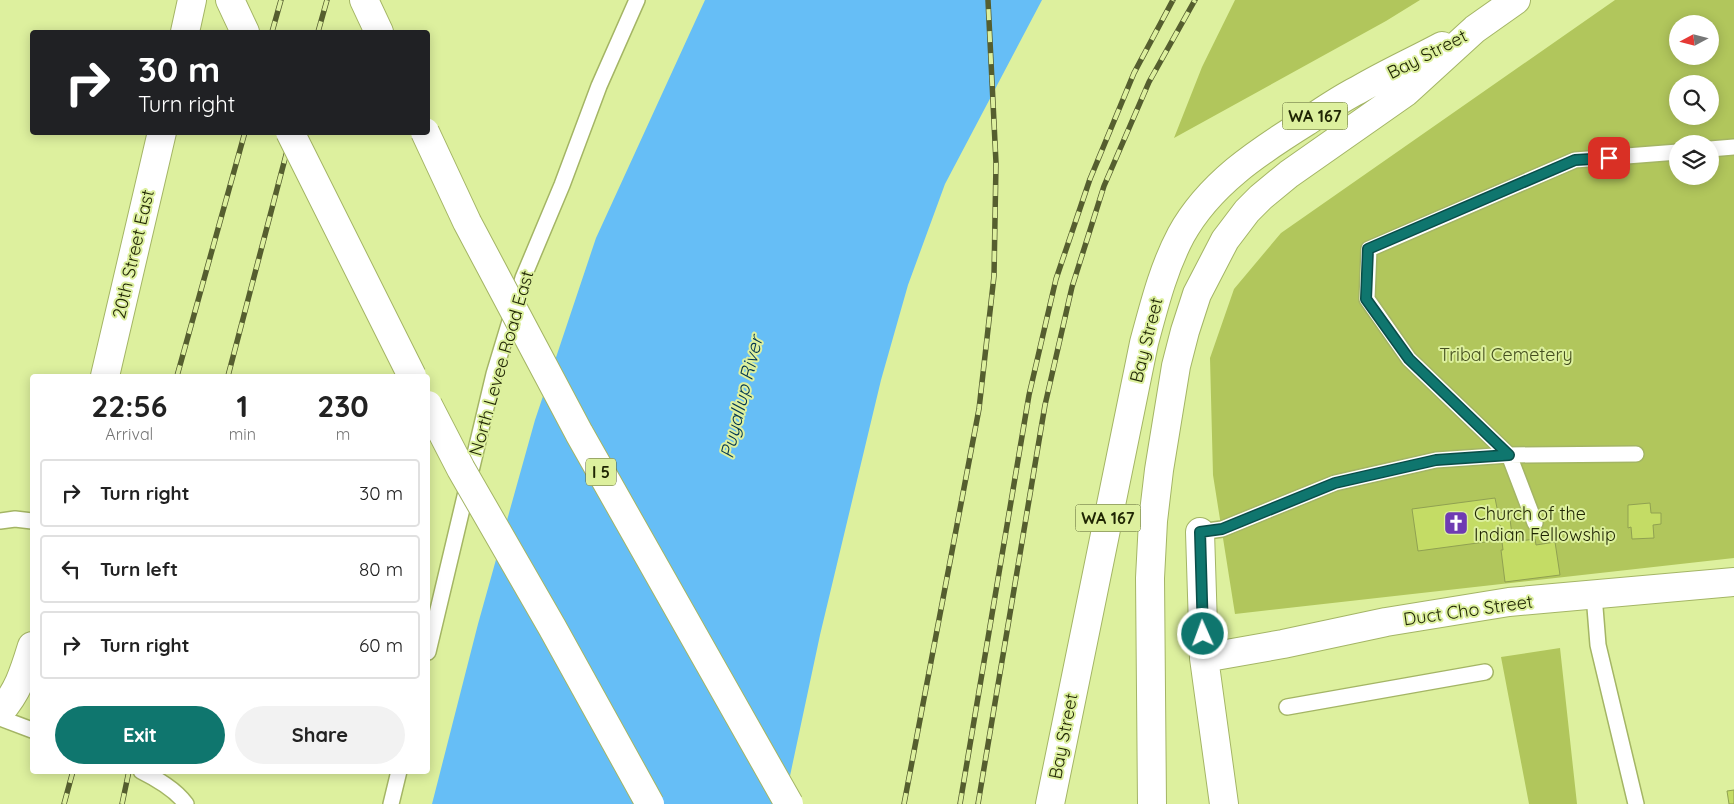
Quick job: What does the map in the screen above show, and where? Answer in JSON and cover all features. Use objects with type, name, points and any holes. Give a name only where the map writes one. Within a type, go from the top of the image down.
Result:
[{"type":"main road","points":[[185,30],[192,0]]},
{"type":"main road","points":[[230,0],[244,30]]},
{"type":"main road","points":[[364,0],[378,30]]},
{"type":"main road","name":"Bay Street","points":[[1152,804],[1150,578],[1153,521],[1159,470],[1176,366],[1185,331],[1198,294],[1225,240],[1236,224],[1261,197],[1289,174],[1406,92],[1475,29],[1516,0]]},
{"type":"main road","name":"Bay Street","points":[[1050,804],[1144,343],[1157,294],[1181,236],[1209,196],[1233,173],[1266,147],[1357,90],[1475,29]]},
{"type":"main road","name":"20th Street East","points":[[105,374],[161,135]]},
{"type":"main road","points":[[292,135],[411,374]]},
{"type":"main road","name":"I 5","points":[[427,135],[467,222],[579,433],[789,804]]},
{"type":"main road","points":[[430,409],[461,468],[557,635],[650,804]]},
{"type":"main road","points":[[1200,532],[1204,658],[1224,804]]},
{"type":"main road","name":"Duct Cho Street","points":[[1204,658],[1283,644],[1386,622],[1500,604],[1734,582]]},
{"type":"main road","points":[[0,712],[11,700],[30,652]]},
{"type":"lane","name":"North Levee Road East","points":[[430,644],[494,374],[523,278],[562,185],[599,86],[637,0]]},
{"type":"lane","points":[[1719,148],[1734,147]]},
{"type":"lane","points":[[1535,523],[1509,455],[1409,359],[1366,299],[1368,249],[1575,160],[1669,153]]},
{"type":"lane","points":[[1200,532],[1222,529],[1335,483],[1436,460],[1509,455],[1636,454]]},
{"type":"lane","points":[[0,521],[15,519],[30,521]]},
{"type":"lane","points":[[1594,595],[1598,645],[1636,804]]},
{"type":"lane","points":[[1287,707],[1485,672]]},
{"type":"lane","points":[[0,718],[30,729]]},
{"type":"lane","points":[[147,774],[160,781],[186,804]]},
{"type":"lane","points":[[391,804],[397,774]]},
{"type":"green space","points":[[1235,0],[1420,0],[1386,21],[1174,138],[1202,67]]},
{"type":"green space","name":"Tribal Cemetery","points":[[1615,0],[1734,0],[1734,558],[1235,614],[1213,475],[1210,358],[1234,289],[1281,233]]},
{"type":"green space","points":[[1560,648],[1577,804],[1529,804],[1501,657]]},
{"type":"water","name":"Puyallup River","points":[[705,0],[1042,0],[945,184],[908,285],[881,380],[820,635],[784,804],[432,804],[478,624],[535,420],[596,238]]},
{"type":"building","points":[[1495,498],[1498,513],[1509,512],[1513,542],[1535,539],[1536,545],[1555,542],[1560,575],[1505,582],[1500,525],[1500,540],[1418,551],[1412,509]]},
{"type":"building","points":[[1650,503],[1651,513],[1661,513],[1661,524],[1653,525],[1654,538],[1632,539],[1631,527],[1628,528],[1628,505]]},
{"type":"building","points":[[1734,790],[1734,804],[1729,804],[1727,791]]},
{"type":"railway","points":[[273,30],[281,0]]},
{"type":"railway","points":[[319,30],[327,0]]},
{"type":"railway","points":[[904,804],[979,409],[994,276],[996,163],[988,0]]},
{"type":"railway","points":[[960,804],[1029,395],[1056,279],[1090,179],[1134,73],[1173,0]]},
{"type":"railway","points":[[978,804],[1045,405],[1072,287],[1104,186],[1149,82],[1195,0]]},
{"type":"railway","points":[[178,374],[244,135]]},
{"type":"railway","points":[[229,374],[291,135]]},
{"type":"railway","points":[[64,804],[72,774]]},
{"type":"railway","points":[[122,804],[128,774]]},
{"type":"place","name":"Church of the Indian Fellowship","points":[[1456,523]]},
{"type":"route","points":[[1203,634],[1200,532],[1222,529],[1335,483],[1436,460],[1509,455],[1409,359],[1366,299],[1368,249],[1575,160],[1609,158]]}]
